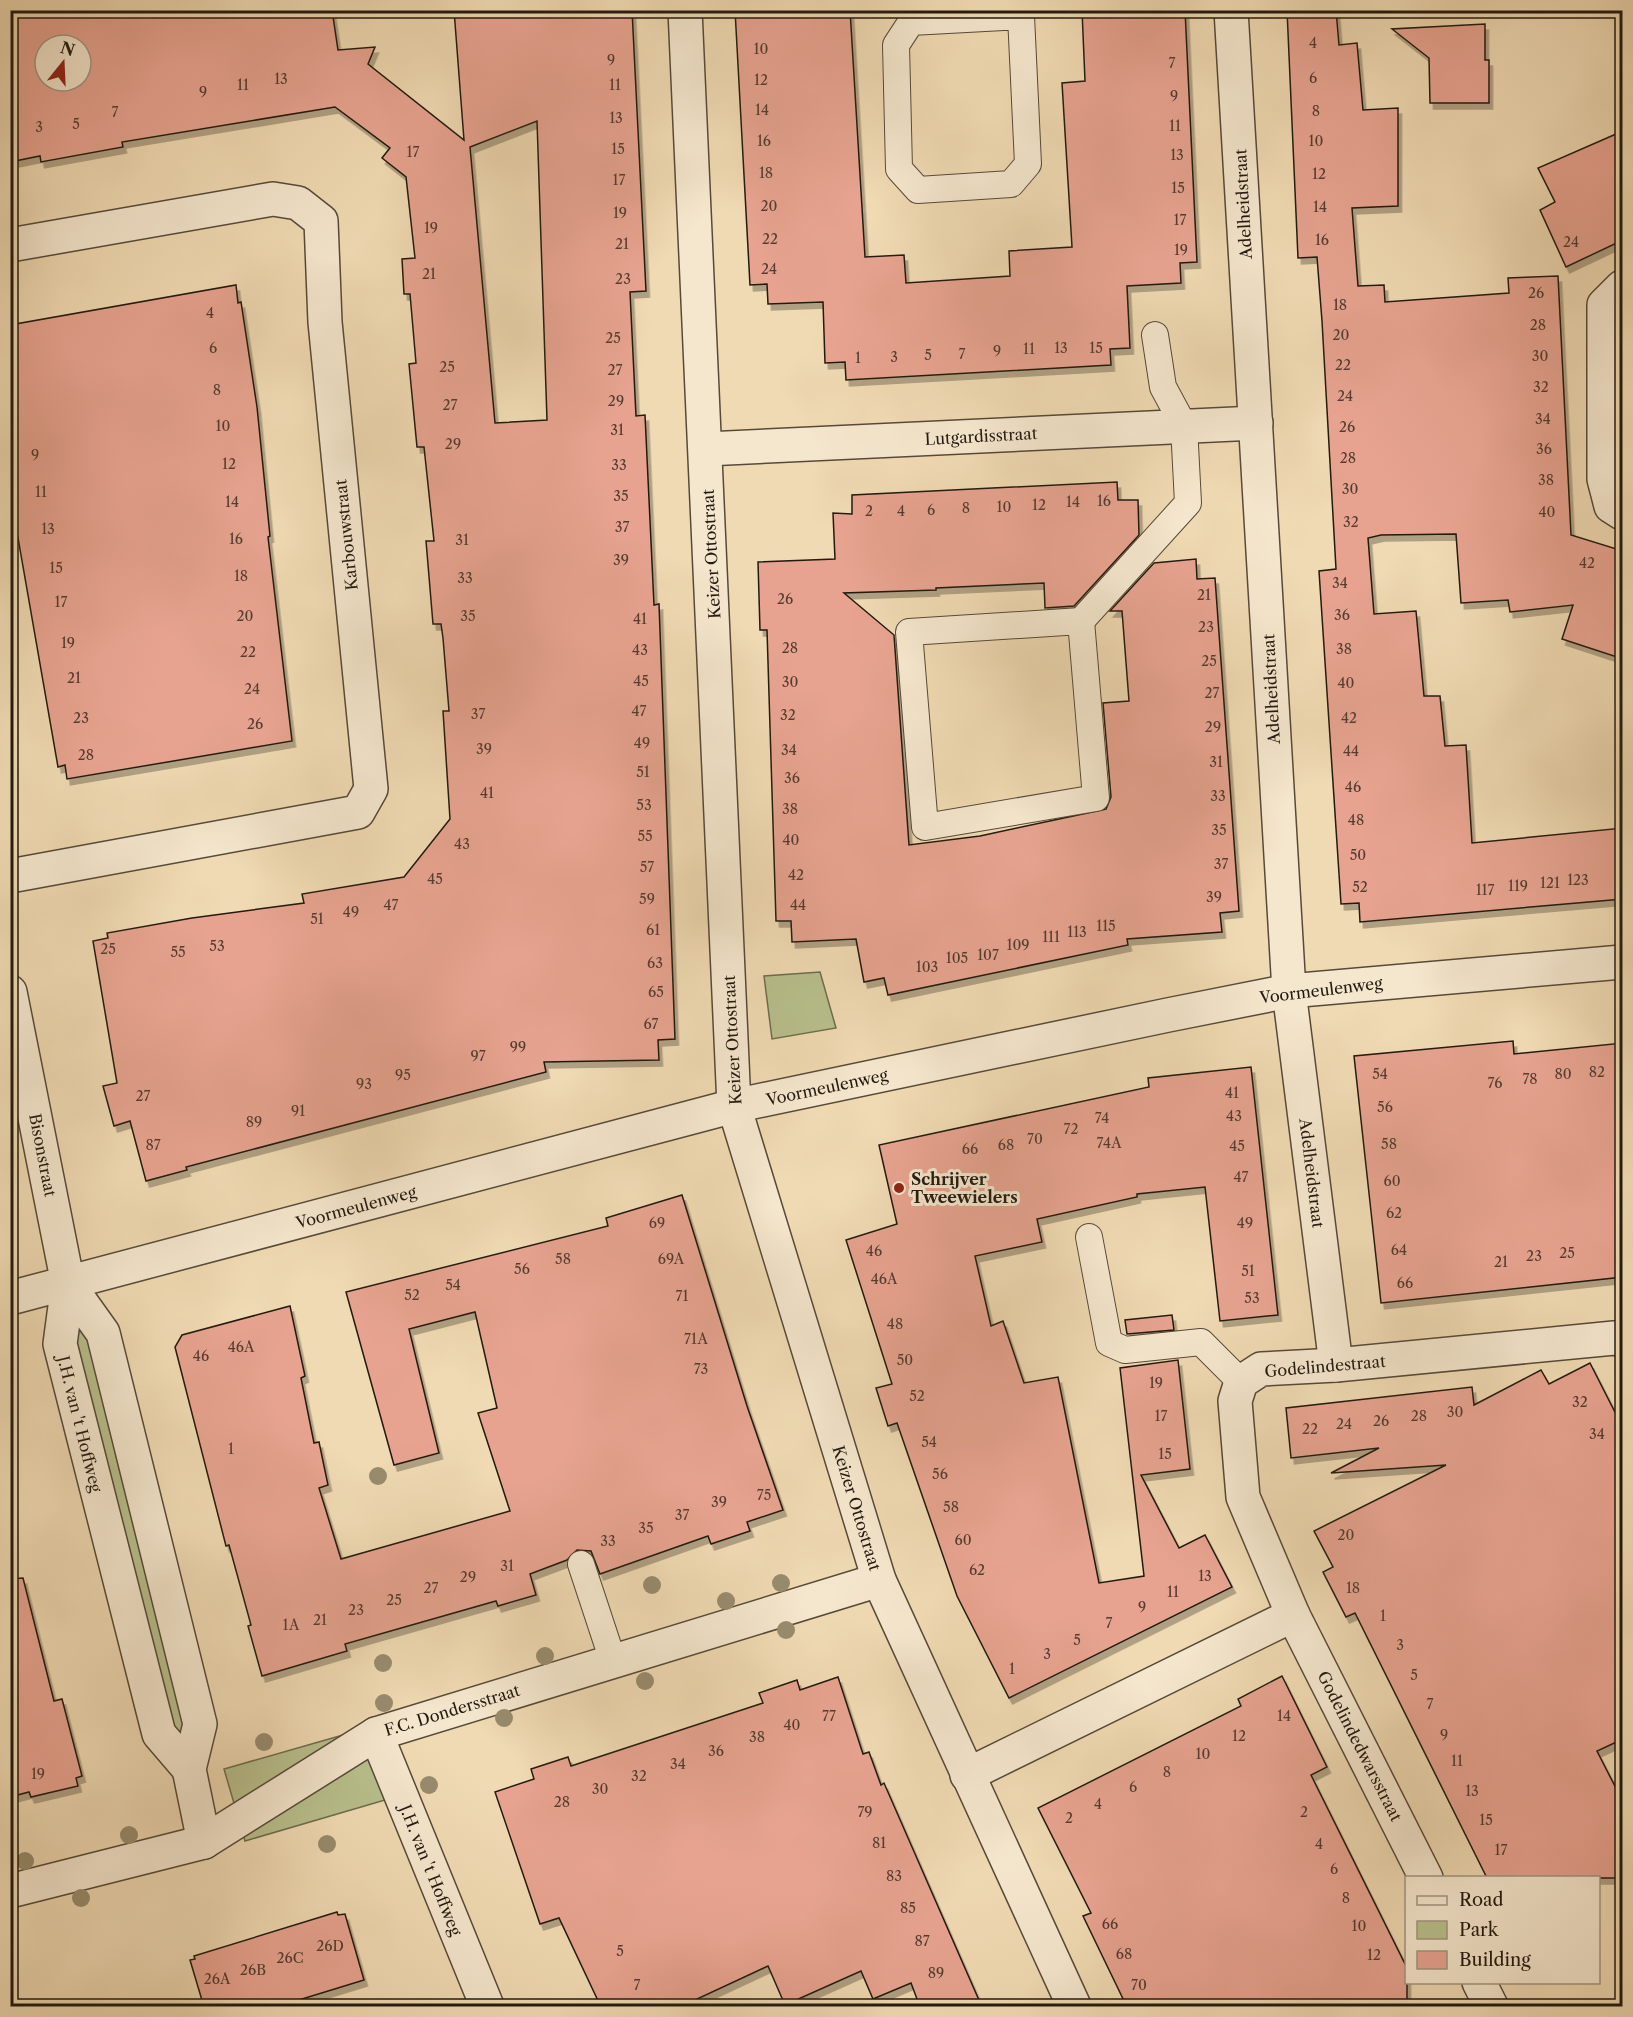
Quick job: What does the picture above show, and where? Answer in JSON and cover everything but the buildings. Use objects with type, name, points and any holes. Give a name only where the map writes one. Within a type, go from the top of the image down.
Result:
[{"type":"street","name":"Keizer Ottostraat","points":[[685,10],[734,1106],[879,1580],[1074,2007]]},
{"type":"street","name":"Adelheidstraat","points":[[1231,10],[1289,991],[1336,1365]]},
{"type":"street","name":"Karbouwstraat","points":[[10,245],[273,199],[298,203],[321,221],[325,322],[371,789],[358,812],[10,876]]},
{"type":"street","points":[[1623,287],[1604,306],[1604,479],[1611,507],[1623,513]]},
{"type":"street","name":"Lutgardisstraat","points":[[706,449],[1256,423]]},
{"type":"street","name":"Voormeulenweg","points":[[10,1298],[734,1106],[1289,991],[1623,962]]},
{"type":"street","name":"Bisonstraat","points":[[10,992],[68,1284]]},
{"type":"street","name":"J.H. van 't Hoffweg","points":[[68,1284],[60,1344],[159,1734],[189,1769]]},
{"type":"street","name":"J.H. van 't Hoffweg","points":[[68,1284],[103,1333],[200,1724],[189,1769],[204,1842]]},
{"type":"street","name":"Godelindestraat","points":[[1293,1615],[1243,1497],[1235,1401],[1241,1382],[1261,1369],[1336,1365],[1614,1338],[1623,1340]]},
{"type":"street","name":"F.C. Dondersstraat","points":[[10,1891],[204,1842],[376,1734],[879,1580]]},
{"type":"street","points":[[967,1775],[1293,1615]]},
{"type":"street","name":"Godelindedwarsstraat","points":[[1293,1615],[1425,1876]]},
{"type":"street","name":"J.H. van 't Hoffweg","points":[[376,1734],[487,2007]]},
{"type":"street","points":[[1480,1984],[1491,2007]]},
{"type":"lane","points":[[1022,15],[1028,164],[1011,184],[918,190],[900,169],[896,45],[907,16],[1022,15]]},
{"type":"lane","points":[[1081,621],[1096,798],[925,827],[909,632],[1081,621],[1188,502],[1184,426],[1163,387],[1155,335]]},
{"type":"lane","points":[[1089,1237],[1109,1343],[1125,1350],[1201,1342],[1241,1382]]},
{"type":"lane","points":[[581,1564],[613,1661]]},
{"type":"green space","points":[[820,972],[836,1028],[772,1039],[764,976]]},
{"type":"green space","points":[[78,1331],[90,1336],[187,1734],[174,1737],[72,1335]]},
{"type":"green space","points":[[364,1729],[385,1800],[245,1841],[224,1769]]},
{"type":"place","name":"Schrijver Tweewielers","points":[[899,1188]]}]
